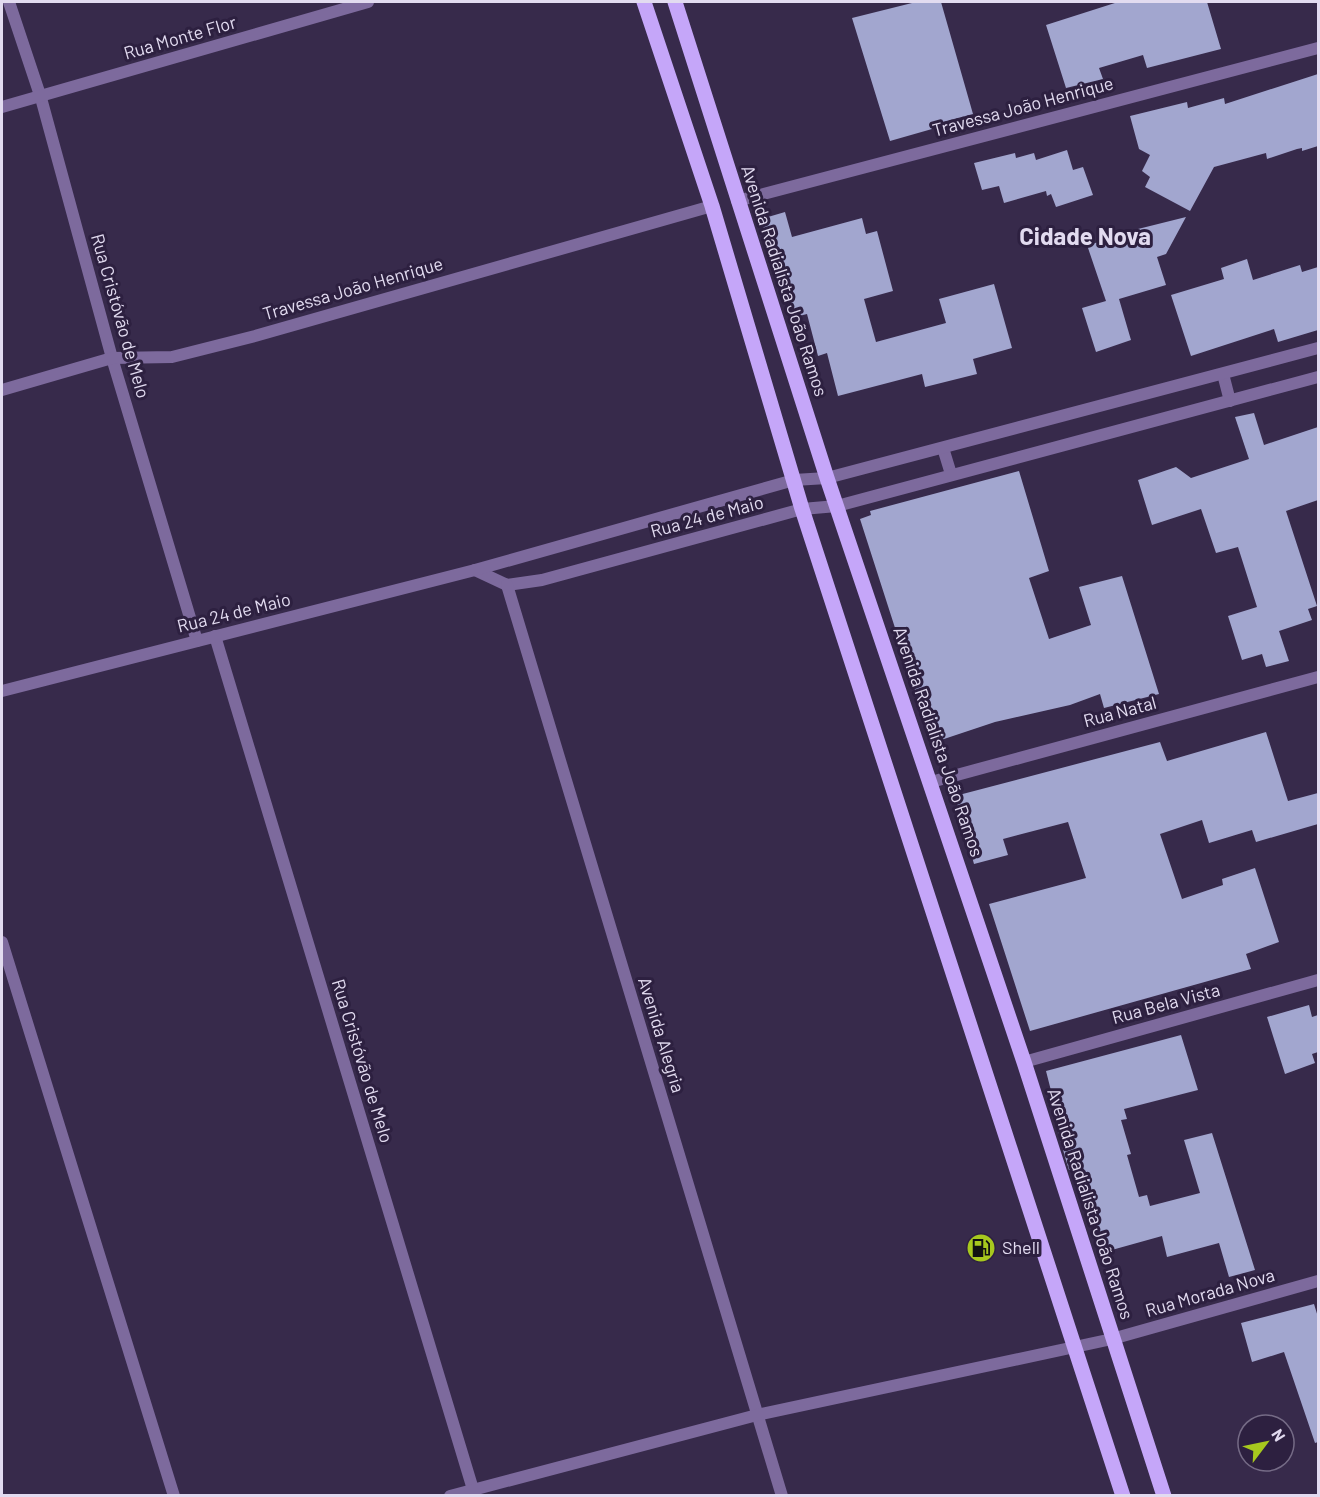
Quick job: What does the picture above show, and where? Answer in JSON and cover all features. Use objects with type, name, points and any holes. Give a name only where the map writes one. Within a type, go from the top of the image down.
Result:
[{"type":"main road","points":[[644,2],[712,206],[802,509],[1077,1347],[1123,1496]]},
{"type":"main road","name":"Avenida Radialista João Ramos","points":[[675,2],[827,478],[1024,1062],[1164,1496]]},
{"type":"street","name":"Rua Cristóvão de Melo","points":[[9,2],[41,98],[112,358],[197,641]]},
{"type":"street","name":"Rua Monte Flor","points":[[2,107],[41,98],[368,2]]},
{"type":"street","name":"Travessa João Henrique","points":[[737,201],[1318,48]]},
{"type":"street","name":"Travessa João Henrique","points":[[2,390],[112,358],[172,357],[255,336],[712,206]]},
{"type":"street","name":"Rua 24 de Maio","points":[[2,691],[475,570],[794,480],[827,478],[1318,348]]},
{"type":"street","points":[[1223,374],[1230,401]]},
{"type":"street","name":"Rua 24 de Maio","points":[[507,585],[542,580],[802,509],[837,506],[1318,377]]},
{"type":"street","points":[[944,448],[951,474]]},
{"type":"street","points":[[475,570],[507,585]]},
{"type":"street","name":"Avenida Alegria","points":[[507,585],[782,1496]]},
{"type":"street","name":"Rua Cristóvão de Melo","points":[[215,636],[474,1493]]},
{"type":"street","name":"Rua Natal","points":[[931,782],[1318,677]]},
{"type":"street","points":[[2,942],[174,1496]]},
{"type":"street","name":"Rua Bela Vista","points":[[1024,1062],[1318,980]]},
{"type":"street","name":"Rua Morada Nova","points":[[450,1496],[474,1493],[757,1415],[1112,1339],[1318,1281]]},
{"type":"building","points":[[916,2],[941,2],[973,114],[931,125],[932,129],[890,141],[852,18]]},
{"type":"building","points":[[1118,2],[1207,2],[1221,49],[1147,68],[1143,55],[1099,68],[1103,79],[1066,88],[1046,25]]},
{"type":"building","points":[[1318,74],[1318,146],[1302,151],[1302,148],[1297,149],[1267,159],[1266,153],[1214,167],[1190,211],[1145,187],[1150,177],[1142,171],[1150,155],[1139,149],[1130,116],[1187,102],[1188,108],[1224,98],[1225,104]]},
{"type":"building","points":[[1067,150],[1073,170],[1083,167],[1093,195],[1056,207],[1051,194],[1047,196],[1046,191],[1004,203],[999,186],[982,190],[974,163],[1015,153],[1016,158],[1034,153],[1036,160]]},
{"type":"building","points":[[785,212],[792,237],[862,218],[866,234],[877,231],[893,291],[864,299],[876,342],[946,323],[939,299],[994,284],[1012,348],[973,359],[977,374],[925,387],[922,374],[838,396],[827,353],[818,356],[807,314],[791,318],[761,219]]},
{"type":"building","points":[[1186,217],[1166,254],[1157,257],[1166,285],[1119,299],[1131,340],[1096,352],[1082,308],[1106,301],[1087,245],[1107,240],[1106,237]]},
{"type":"building","points":[[1247,259],[1253,280],[1300,265],[1302,272],[1318,267],[1318,330],[1278,342],[1274,329],[1191,356],[1171,295],[1224,279],[1221,268]]},
{"type":"building","points":[[1254,413],[1264,445],[1318,427],[1318,500],[1286,511],[1317,606],[1308,609],[1312,620],[1279,631],[1289,661],[1266,667],[1262,654],[1242,660],[1228,616],[1257,607],[1238,547],[1216,553],[1201,509],[1152,525],[1138,480],[1176,467],[1191,478],[1249,459],[1235,417]]},
{"type":"building","points":[[1019,471],[1049,571],[1029,578],[1049,639],[1091,625],[1079,587],[1122,576],[1159,694],[1104,708],[1100,694],[1070,705],[995,722],[932,743],[860,519],[871,515],[870,511]]},
{"type":"building","points":[[1266,732],[1288,801],[1318,793],[1318,824],[1256,842],[1252,830],[1209,843],[1202,820],[1160,834],[1182,899],[1223,885],[1222,879],[1255,868],[1279,942],[1246,954],[1251,969],[1030,1031],[989,904],[1086,878],[1068,822],[1003,839],[1008,855],[974,864],[955,796],[1160,742],[1167,761]]},
{"type":"building","points":[[1309,1005],[1312,1017],[1318,1015],[1318,1052],[1312,1054],[1315,1063],[1285,1074],[1267,1017]]},
{"type":"building","points":[[1181,1035],[1198,1090],[1124,1109],[1127,1119],[1121,1120],[1131,1154],[1127,1155],[1139,1197],[1147,1195],[1150,1206],[1200,1193],[1184,1140],[1212,1133],[1255,1270],[1229,1277],[1219,1243],[1167,1257],[1162,1236],[1101,1253],[1089,1210],[1095,1209],[1082,1166],[1069,1170],[1057,1127],[1060,1126],[1046,1071]]},
{"type":"building","points":[[1314,1304],[1318,1317],[1318,1442],[1315,1443],[1284,1352],[1252,1362],[1241,1323]]},
{"type":"place","name":"Shell","points":[[981,1248]]},
{"type":"district","name":"Cidade Nova","points":[[1085,237]]}]
